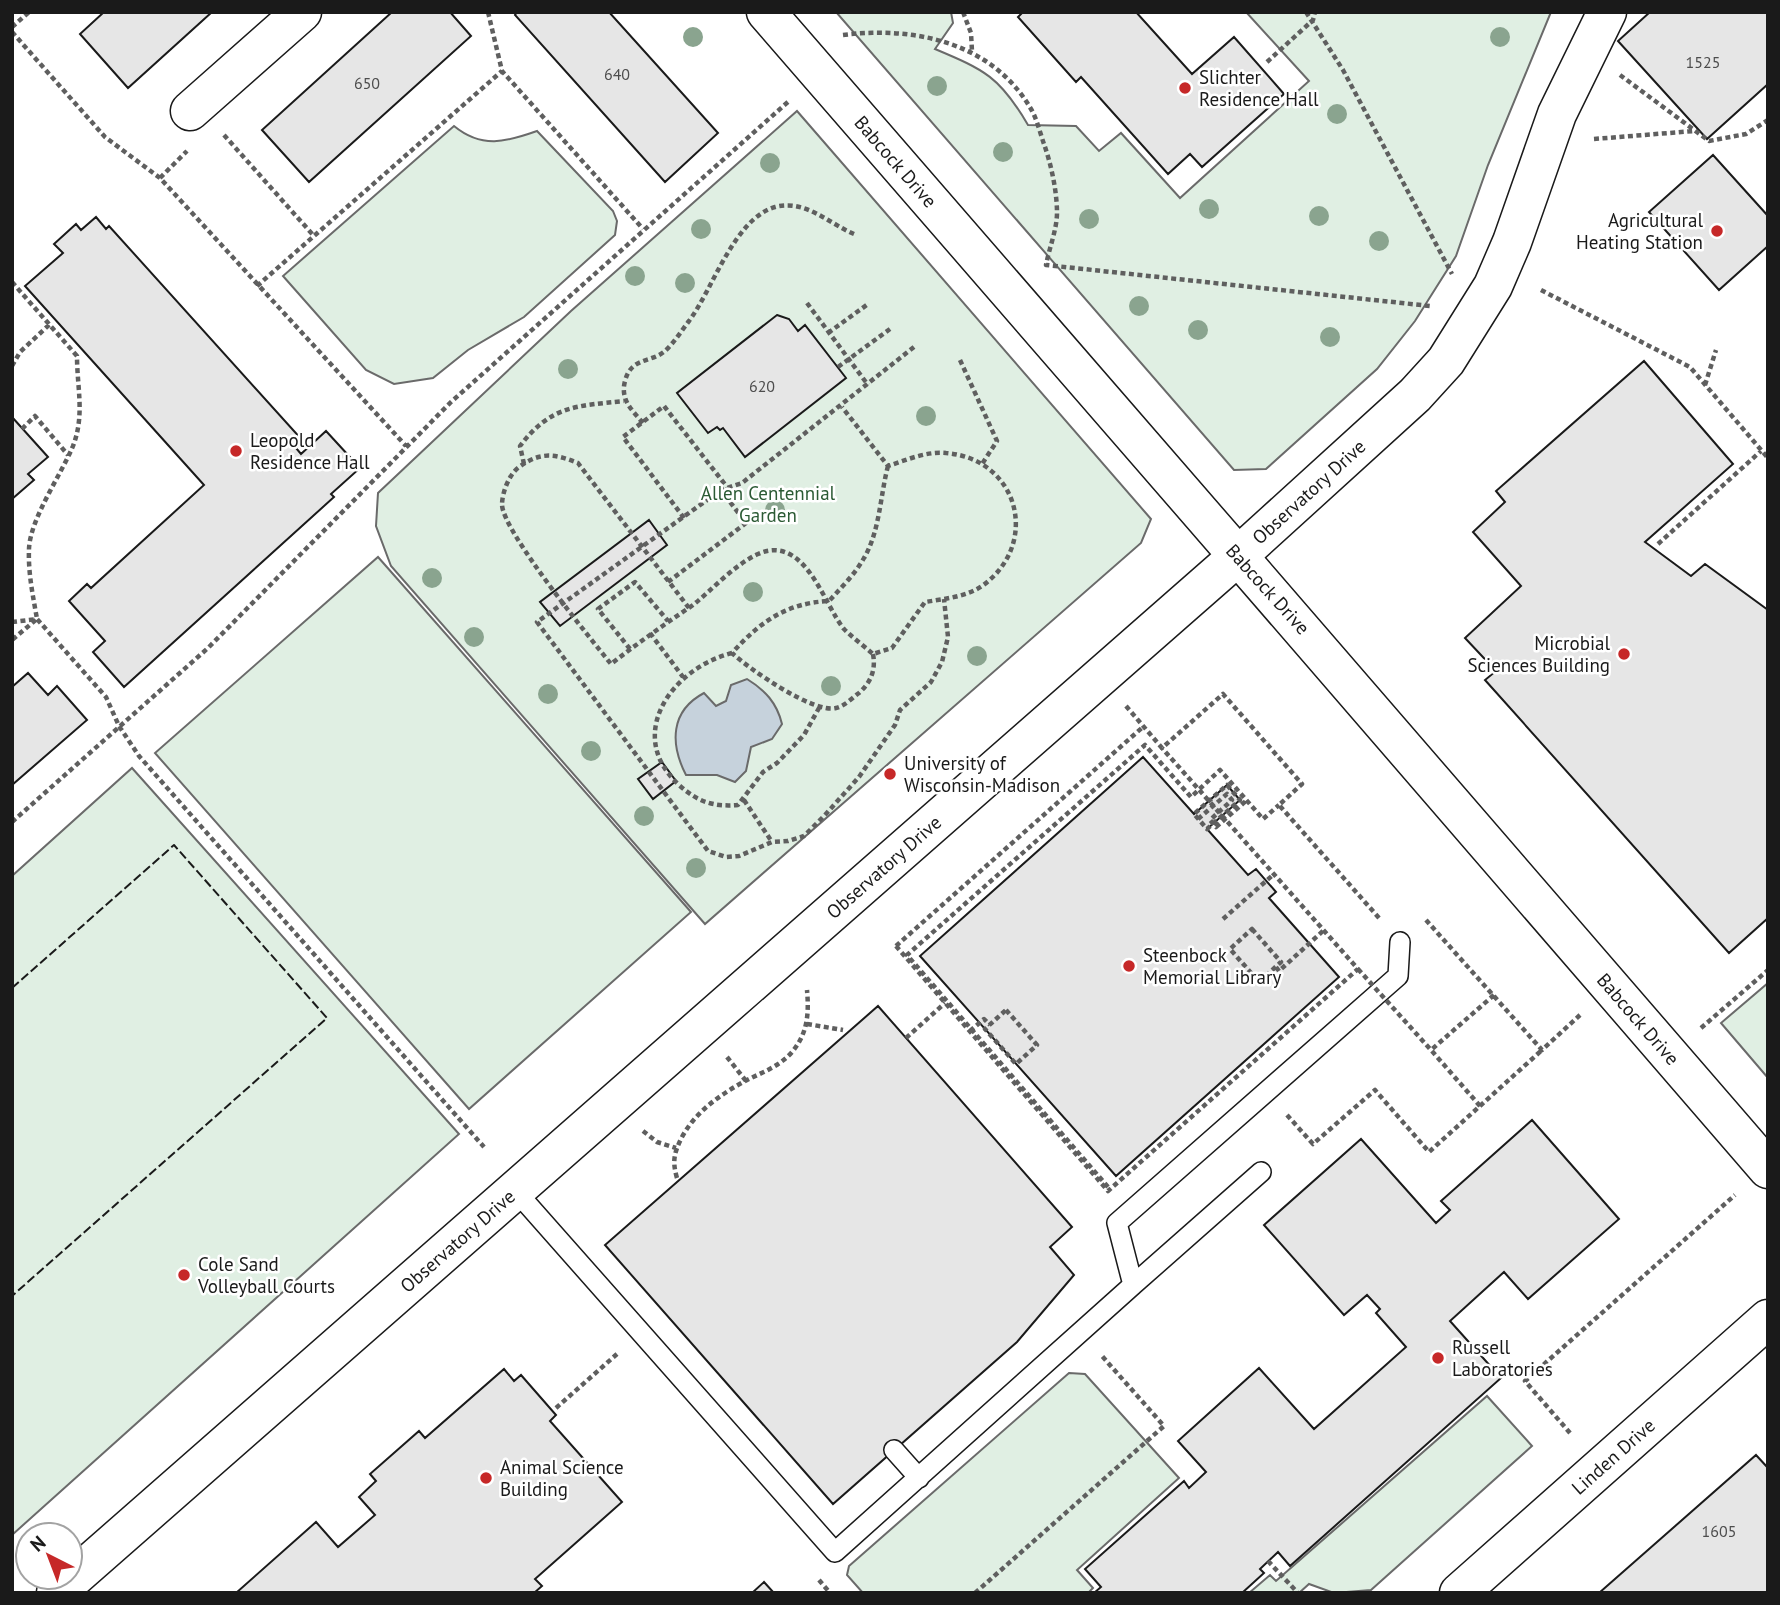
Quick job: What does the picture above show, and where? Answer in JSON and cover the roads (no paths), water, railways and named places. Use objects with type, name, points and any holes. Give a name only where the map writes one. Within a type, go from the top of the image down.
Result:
[{"type":"street","points":[[202,118],[302,12]]},
{"type":"street","name":"Babcock Drive","points":[[766,12],[1768,1169]]},
{"type":"street","name":"Observatory Drive","points":[[55,1593],[1238,556],[1415,395],[1446,361],[1493,286],[1513,242],[1558,114],[1606,12]]},
{"type":"street","name":"Linden Drive","points":[[1459,1593],[1768,1319]]},
{"type":"lane","points":[[1133,1285],[1117,1223],[1398,976],[1400,942]]},
{"type":"lane","points":[[514,1189],[835,1552],[1261,1172]]},
{"type":"lane","points":[[894,1450],[919,1478]]},
{"type":"place","name":"Slichter Residence Hall","points":[[1185,88]]},
{"type":"place","name":"Agricultural Heating Station","points":[[1717,231]]},
{"type":"place","name":"Leopold Residence Hall","points":[[236,451]]},
{"type":"place","name":"Microbial Sciences Building","points":[[1624,654]]},
{"type":"place","name":"University of Wisconsin-Madison","points":[[890,774]]},
{"type":"place","name":"Steenbock Memorial Library","points":[[1129,966]]},
{"type":"place","name":"Cole Sand Volleyball Courts","points":[[184,1275]]},
{"type":"place","name":"Russell Laboratories","points":[[1438,1358]]},
{"type":"place","name":"Animal Science Building","points":[[486,1478]]},
{"type":"park label","name":"Allen Centennial Garden","points":[[768,504]]}]
